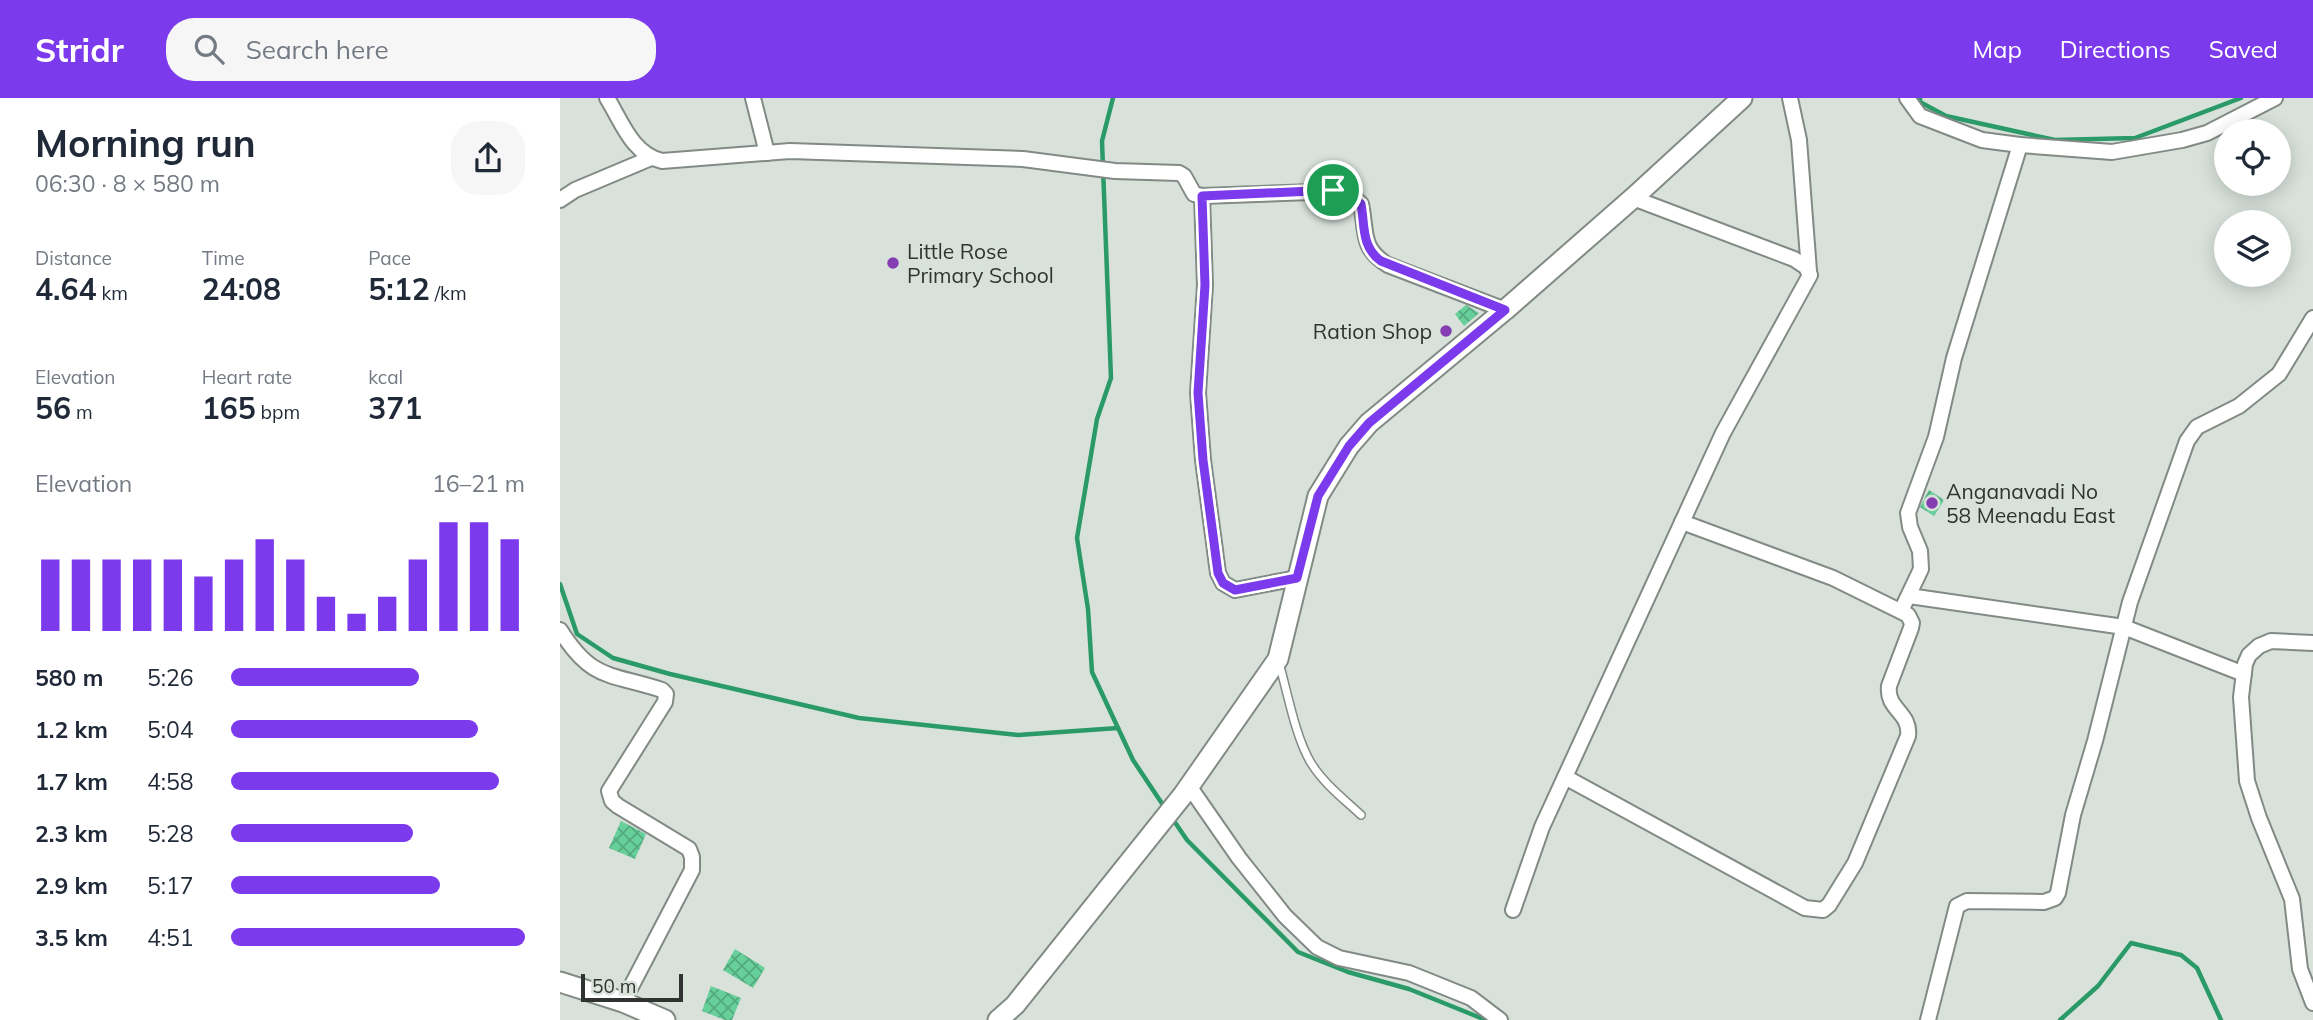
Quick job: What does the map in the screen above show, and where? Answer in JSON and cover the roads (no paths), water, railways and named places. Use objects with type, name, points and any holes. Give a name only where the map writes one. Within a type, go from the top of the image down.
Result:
[{"type":"street","points":[[607,98],[636,148],[651,158],[672,160],[790,151],[1023,159],[1115,171],[1179,173],[1184,176],[1194,194],[1202,196],[1333,190],[1342,192],[1361,204],[1366,242],[1374,256],[1388,265],[1505,310]]},
{"type":"street","points":[[753,98],[767,153]]},
{"type":"street","points":[[999,1020],[1015,1005],[1146,843],[1186,791],[1278,659],[1318,496],[1349,446],[1369,423],[1505,310],[1742,98]]},
{"type":"street","points":[[1513,910],[1542,827],[1723,433],[1809,281],[1799,140],[1790,98]]},
{"type":"street","points":[[1907,98],[1920,116],[1982,140],[2112,152],[2160,145],[2207,133],[2275,98]]},
{"type":"street","points":[[1901,611],[1921,569],[1922,560],[1908,513],[1936,437],[1954,358],[2020,145]]},
{"type":"street","points":[[560,200],[575,190],[651,158]]},
{"type":"street","points":[[1202,196],[1205,285],[1198,393],[1203,460],[1218,573],[1223,583],[1235,590],[1297,578]]},
{"type":"street","points":[[1633,198],[1794,260],[1809,271]]},
{"type":"street","points":[[1928,1020],[1958,904],[1967,901],[2044,902],[2055,898],[2058,893],[2073,815],[2095,741],[2130,602],[2191,434],[2200,425],[2239,406],[2279,374],[2313,318]]},
{"type":"street","points":[[1565,777],[1805,908],[1823,910],[1829,905],[1855,863],[1908,736],[1906,720],[1891,704],[1888,695],[1912,623],[1908,615],[1833,578],[1682,522]]},
{"type":"street","points":[[1909,596],[2124,627],[2244,674]]},
{"type":"street","points":[[560,630],[579,656],[592,668],[606,675],[662,690],[666,694],[665,702],[609,791],[612,801],[618,806],[685,845],[691,852],[692,870],[623,1002]]},
{"type":"street","points":[[2313,643],[2271,641],[2259,646],[2249,654],[2241,697],[2248,781],[2259,818],[2292,899],[2300,969],[2313,1003]]},
{"type":"street","points":[[1186,791],[1285,916],[1317,947],[1339,958],[1409,973],[1471,998],[1500,1020]]},
{"type":"street","points":[[560,982],[623,1002],[665,1020]]},
{"type":"lane","points":[[1278,659],[1293,715],[1311,762],[1327,784],[1361,815]]},
{"type":"waterway","points":[[1113,98],[1102,141],[1111,378],[1097,419],[1077,538],[1088,609],[1092,672],[1118,728]]},
{"type":"waterway","points":[[1920,98],[1920,102],[1946,116],[2055,140],[2135,138],[2241,98]]},
{"type":"waterway","points":[[560,584],[577,634],[613,658],[670,674],[859,718],[1018,735],[1118,728],[1133,760],[1165,808]]},
{"type":"waterway","points":[[1172,818],[1187,840],[1298,952],[1348,972],[1409,989],[1486,1020]]},
{"type":"waterway","points":[[2060,1020],[2098,986],[2131,943],[2181,955],[2197,968],[2221,1020]]},
{"type":"place","name":"Little Rose Primary School","points":[[893,263]]},
{"type":"place","name":"Ration Shop","points":[[1446,331]]},
{"type":"place","name":"Anganavadi No 58 Meenadu East","points":[[1932,503]]}]
